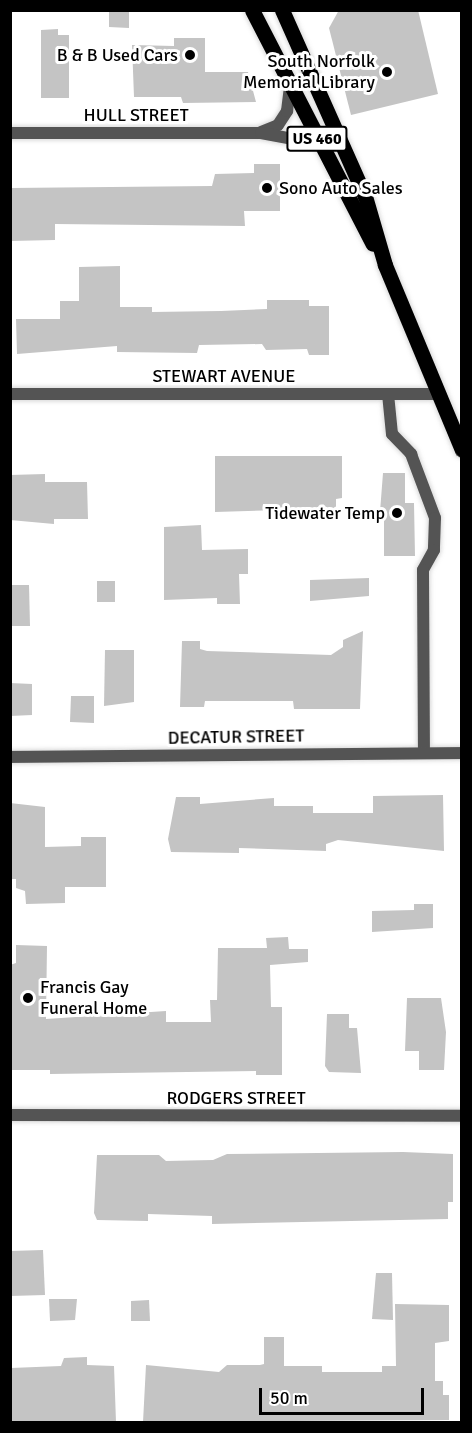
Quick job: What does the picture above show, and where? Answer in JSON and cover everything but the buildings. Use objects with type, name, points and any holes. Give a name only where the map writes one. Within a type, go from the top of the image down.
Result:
[{"type":"main road","name":"US 460","points":[[252,10],[319,144],[385,265]]},
{"type":"main road","name":"US 460","points":[[282,10],[365,196],[385,265],[462,450]]},
{"type":"street","points":[[261,133],[278,125],[287,111],[290,87]]},
{"type":"street","name":"HULL STREET","points":[[10,133],[261,133],[319,144]]},
{"type":"street","points":[[388,393],[392,434],[411,454],[435,518],[434,550],[423,570],[424,753]]},
{"type":"street","name":"STEWART AVENUE","points":[[10,394],[437,393]]},
{"type":"street","name":"DECATUR STREET","points":[[10,757],[462,753]]},
{"type":"street","name":"RODGERS STREET","points":[[10,1115],[462,1116]]},
{"type":"place","name":"B & B Used Cars","points":[[190,55]]},
{"type":"place","name":"South Norfolk Memorial Library","points":[[387,72]]},
{"type":"place","name":"Sono Auto Sales","points":[[267,188]]},
{"type":"place","name":"Tidewater Temp","points":[[397,513]]},
{"type":"place","name":"Francis Gay Funeral Home","points":[[28,998]]}]
